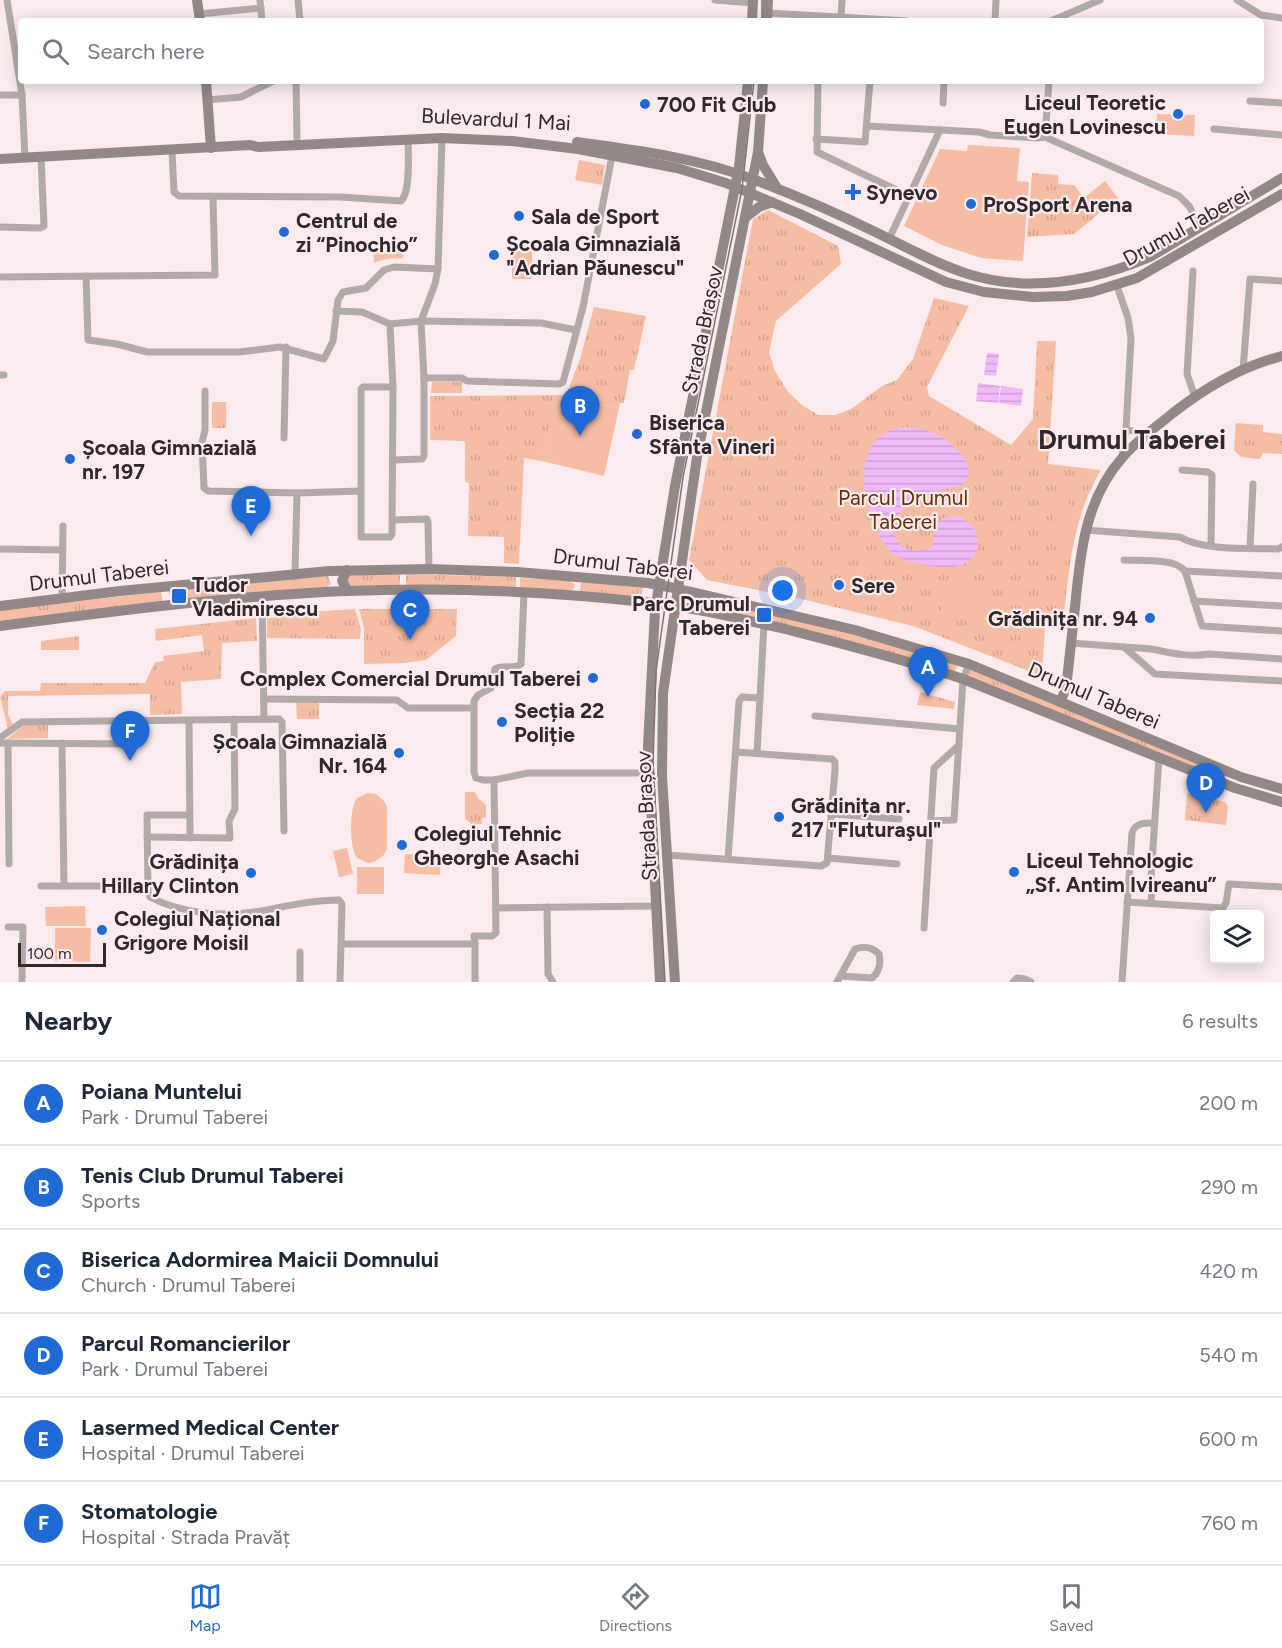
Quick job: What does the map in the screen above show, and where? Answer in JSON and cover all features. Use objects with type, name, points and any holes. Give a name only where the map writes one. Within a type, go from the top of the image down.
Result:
[{"type":"main road","points":[[197,0],[200,17]]},
{"type":"main road","points":[[768,0],[768,17]]},
{"type":"main road","points":[[752,18],[753,2]]},
{"type":"main road","points":[[206,84],[211,148]]},
{"type":"main road","name":"Strada Brașov","points":[[660,982],[648,773],[650,685],[656,603],[675,486],[738,174],[748,84]]},
{"type":"main road","name":"Strada Brașov","points":[[675,982],[662,776],[662,714],[665,674],[679,589],[696,457],[758,152],[763,84]]},
{"type":"main road","name":"Bulevardul 1 Mai","points":[[250,145],[257,141],[297,138],[431,133],[509,135],[597,145],[676,158],[738,174]]},
{"type":"main road","name":"Bulevardul 1 Mai","points":[[0,159],[250,145],[258,147],[442,138],[512,141],[578,149],[677,168],[735,187]]},
{"type":"main road","points":[[716,168],[729,162],[742,149]]},
{"type":"main road","points":[[758,152],[777,189]]},
{"type":"main road","name":"Drumul Taberei","points":[[738,174],[844,217],[945,266],[988,279],[1031,283],[1065,282],[1104,274],[1150,256],[1282,178]]},
{"type":"main road","points":[[718,181],[727,191],[731,206]]},
{"type":"main road","name":"Drumul Taberei","points":[[735,187],[925,273],[965,288],[1007,296],[1050,297],[1079,295],[1116,286],[1156,269],[1282,194]]},
{"type":"main road","points":[[746,216],[772,202]]},
{"type":"main road","points":[[1166,247],[1172,260]]},
{"type":"main road","points":[[1150,256],[1155,260],[1156,269]]},
{"type":"main road","points":[[965,288],[970,283],[969,274]]},
{"type":"main road","points":[[984,292],[984,283],[988,279]]},
{"type":"main road","points":[[1060,702],[1066,689],[1084,530],[1104,485],[1122,457],[1195,397],[1243,370],[1282,356]]},
{"type":"main road","points":[[347,570],[342,581],[348,591]]},
{"type":"main road","name":"Drumul Taberei","points":[[0,606],[227,580],[347,570],[518,572],[659,585],[855,630],[969,664],[1257,783],[1282,789]]},
{"type":"main road","points":[[329,571],[335,581],[331,592]]},
{"type":"main road","points":[[571,596],[576,592],[578,586],[577,580],[572,576]]},
{"type":"main road","points":[[227,580],[229,600]]},
{"type":"main road","name":"Drumul Taberei","points":[[0,626],[229,600],[348,591],[524,592],[656,603],[764,624],[880,653],[963,679],[1223,784],[1282,802]]},
{"type":"main road","points":[[1223,784],[1229,777],[1227,771]]},
{"type":"street","points":[[7,0],[18,70]]},
{"type":"street","points":[[232,0],[234,11]]},
{"type":"street","points":[[298,0],[300,18]]},
{"type":"street","points":[[715,0],[753,2]]},
{"type":"street","points":[[768,17],[845,18],[842,0]]},
{"type":"street","points":[[995,18],[996,0]]},
{"type":"street","points":[[1060,18],[1100,0]]},
{"type":"street","points":[[1237,0],[1261,15],[1282,18]]},
{"type":"street","points":[[200,17],[261,4]]},
{"type":"street","points":[[20,84],[25,158]]},
{"type":"street","points":[[207,100],[241,97],[266,84]]},
{"type":"street","points":[[296,84],[297,138]]},
{"type":"street","points":[[818,84],[815,150],[819,154],[909,196]]},
{"type":"street","points":[[816,139],[863,143],[867,140],[870,84]]},
{"type":"street","points":[[943,103],[944,84]]},
{"type":"street","points":[[1045,137],[1049,84]]},
{"type":"street","points":[[0,95],[22,95]]},
{"type":"street","points":[[1250,101],[1282,103]]},
{"type":"street","points":[[867,126],[1045,137],[1173,193],[1189,206],[1200,226]]},
{"type":"street","points":[[1214,129],[1282,135]]},
{"type":"street","points":[[889,238],[940,130]]},
{"type":"street","points":[[393,460],[423,458],[424,378],[421,321],[435,284],[438,269],[442,138]]},
{"type":"street","points":[[172,151],[175,195],[340,197],[401,201],[405,197],[408,139]]},
{"type":"street","points":[[424,378],[557,384],[563,381],[583,307],[612,156]]},
{"type":"street","points":[[0,227],[40,228],[44,226],[41,157]]},
{"type":"street","points":[[0,277],[215,275],[213,197]]},
{"type":"street","points":[[86,276],[88,340],[117,344],[147,352],[239,352],[286,347],[324,359],[333,340],[338,300],[343,292],[366,288],[384,270],[394,267],[438,269]]},
{"type":"street","name":"Drumul Taberei","points":[[1193,271],[1187,374],[1195,397]]},
{"type":"street","points":[[1243,370],[1250,279],[1282,281]]},
{"type":"street","points":[[1116,286],[1128,318],[1131,338],[1126,429],[1122,457]]},
{"type":"street","points":[[336,311],[362,312],[390,324],[421,321],[541,323],[576,330]]},
{"type":"street","points":[[390,324],[393,387],[392,536],[361,537],[361,387],[393,387]]},
{"type":"street","points":[[284,438],[286,347]]},
{"type":"street","points":[[205,391],[205,430],[202,442],[204,488],[208,491],[297,493],[360,491]]},
{"type":"street","points":[[1126,429],[1146,435]]},
{"type":"street","points":[[1182,470],[1208,472],[1212,475],[1211,545]]},
{"type":"street","points":[[1250,548],[1253,484]]},
{"type":"street","points":[[295,573],[297,493]]},
{"type":"street","points":[[393,520],[427,519],[429,570]]},
{"type":"street","points":[[62,598],[63,526]]},
{"type":"street","points":[[1084,530],[1180,537],[1188,542],[1211,545],[1281,549]]},
{"type":"street","points":[[0,549],[63,550]]},
{"type":"street","points":[[1124,560],[1176,563],[1185,571],[1202,626],[1282,631]]},
{"type":"street","points":[[1185,571],[1282,576]]},
{"type":"street","points":[[524,592],[521,664],[518,667],[495,669],[491,688],[476,696],[474,708],[475,776],[480,780],[494,780],[528,774],[648,773]]},
{"type":"street","points":[[262,597],[264,719]]},
{"type":"street","points":[[1194,601],[1282,606]]},
{"type":"street","points":[[757,753],[764,624]]},
{"type":"street","points":[[1071,644],[1159,650],[1199,656],[1209,654],[1282,659]]},
{"type":"street","points":[[1124,647],[1155,674],[1282,681]]},
{"type":"street","points":[[932,821],[954,820],[963,679],[969,664]]},
{"type":"street","points":[[728,860],[740,698],[760,698]]},
{"type":"street","points":[[264,699],[397,700],[408,708],[474,708]]},
{"type":"street","points":[[815,716],[960,729]]},
{"type":"street","points":[[0,738],[21,722],[279,718],[282,720],[284,831]]},
{"type":"street","points":[[147,837],[230,838],[229,821],[235,809],[234,719]]},
{"type":"street","points":[[9,864],[4,743],[131,744],[136,740],[140,731],[140,720]]},
{"type":"street","points":[[189,720],[190,838]]},
{"type":"street","points":[[120,721],[120,743]]},
{"type":"street","points":[[62,743],[64,886]]},
{"type":"street","points":[[924,928],[934,768],[959,745]]},
{"type":"street","points":[[668,855],[821,866],[827,863],[835,762],[832,759],[736,752]]},
{"type":"street","points":[[1151,903],[1150,877],[1159,758]]},
{"type":"street","points":[[475,982],[474,936],[492,936],[496,933],[494,780]]},
{"type":"street","points":[[832,814],[899,819]]},
{"type":"street","points":[[189,815],[147,815],[148,895],[153,899],[204,912],[254,912],[339,900],[342,904],[340,982]]},
{"type":"street","points":[[1122,982],[1132,833],[1141,823],[1154,823]]},
{"type":"street","points":[[828,858],[897,864]]},
{"type":"street","points":[[1127,902],[1223,908],[1227,903],[1229,884],[1282,887]]},
{"type":"street","points":[[41,886],[148,886]]},
{"type":"street","points":[[497,908],[656,906]]},
{"type":"street","points":[[547,908],[548,974],[553,982]]},
{"type":"street","points":[[8,927],[23,927],[22,982]]},
{"type":"street","points":[[342,944],[475,944]]},
{"type":"street","points":[[872,948],[879,954],[880,964],[872,978],[839,979],[855,949],[872,948]]},
{"type":"street","points":[[300,952],[300,982]]},
{"type":"street","points":[[1013,982],[1017,978],[1031,982]]},
{"type":"green space","points":[[1157,114],[1195,115],[1194,136],[1156,134]]},
{"type":"green space","name":"ProSport Arena","points":[[968,145],[1020,148],[1017,181],[1029,182],[1023,261],[981,258],[942,245],[904,226],[940,149],[967,151]]},
{"type":"green space","points":[[579,160],[605,165],[602,185],[575,180]]},
{"type":"green space","points":[[1032,173],[1058,175],[1058,184],[1074,185],[1084,198],[1105,181],[1118,198],[1074,234],[1027,237]]},
{"type":"green space","name":"Parcul Drumul Taberei","points":[[768,210],[838,246],[841,264],[776,321],[769,352],[775,371],[788,392],[818,415],[835,415],[851,409],[882,386],[897,380],[913,359],[934,298],[969,306],[927,387],[929,396],[1011,445],[1033,419],[1037,341],[1056,341],[1048,464],[1101,470],[1091,488],[1073,545],[1063,625],[1045,627],[1042,676],[913,626],[793,597],[707,580],[689,560],[753,219]]},
{"type":"green space","points":[[512,241],[532,241],[532,279],[512,279]]},
{"type":"green space","points":[[402,245],[403,258],[386,259],[374,263],[374,246]]},
{"type":"green space","points":[[594,307],[646,316],[634,370],[630,370],[624,403],[620,403],[619,408],[570,398],[563,429],[549,427],[542,461],[524,458],[519,564],[504,563],[504,537],[468,536],[469,483],[465,482],[465,443],[463,441],[430,440],[430,396],[566,395],[580,359]]},
{"type":"green space","points":[[432,382],[462,382],[462,393],[431,393]]},
{"type":"green space","points":[[570,398],[619,408],[604,476],[542,461],[549,426],[563,429]]},
{"type":"green space","points":[[212,402],[226,402],[226,428],[212,428]]},
{"type":"green space","points":[[1236,423],[1263,425],[1263,432],[1282,434],[1282,454],[1263,453],[1260,459],[1241,457],[1234,450]]},
{"type":"green space","points":[[1048,491],[1065,500],[1073,510],[1075,529],[1068,546],[1062,545],[1063,540],[1054,527],[1053,502]]},
{"type":"green space","points":[[400,573],[400,586],[351,587],[346,578],[348,575]]},
{"type":"green space","points":[[406,574],[516,577],[516,589],[406,587]]},
{"type":"green space","points":[[328,576],[331,584],[326,588],[236,595],[232,590],[234,584]]},
{"type":"green space","points":[[520,578],[570,581],[575,585],[573,590],[520,590]]},
{"type":"green space","points":[[581,582],[643,587],[641,596],[580,592]]},
{"type":"green space","points":[[219,586],[225,591],[221,597],[171,602],[169,591]]},
{"type":"green space","points":[[947,586],[1001,599],[995,624],[941,610]]},
{"type":"green space","points":[[161,592],[163,603],[0,622],[0,610]]},
{"type":"green space","points":[[704,599],[845,631],[956,664],[957,668],[954,671],[860,644],[702,607]]},
{"type":"green space","points":[[355,609],[361,629],[360,639],[267,638],[267,618],[292,616],[292,613]]},
{"type":"green space","points":[[359,609],[457,609],[456,636],[426,660],[364,664],[364,628]]},
{"type":"green space","points":[[256,618],[257,641],[222,643],[221,679],[181,682],[182,714],[150,715],[150,694],[8,696],[8,714],[13,725],[8,729],[0,697],[5,691],[40,691],[41,683],[145,683],[155,662],[164,661],[163,656],[204,651],[202,635],[156,641],[155,629]]},
{"type":"green space","points":[[79,636],[79,650],[41,650],[41,641]]},
{"type":"green space","points":[[968,669],[1225,775],[1224,778],[966,676]]},
{"type":"green space","points":[[920,692],[955,702],[954,709],[917,705]]},
{"type":"green space","points":[[296,701],[319,701],[319,719],[297,719]]},
{"type":"green space","points":[[48,723],[48,738],[7,739],[25,724]]},
{"type":"green space","points":[[465,792],[475,792],[486,805],[486,817],[482,818],[482,824],[471,824],[465,818]]},
{"type":"green space","points":[[368,793],[376,794],[385,802],[387,849],[383,856],[368,863],[357,858],[354,853],[351,828],[354,803],[357,798]]},
{"type":"green space","points":[[1187,793],[1225,802],[1228,806],[1226,825],[1185,820]]},
{"type":"green space","points":[[347,848],[353,874],[339,877],[333,851]]},
{"type":"green space","points":[[405,854],[441,856],[440,875],[404,873]]},
{"type":"green space","points":[[357,867],[384,867],[384,894],[357,894]]},
{"type":"green space","points":[[85,906],[86,926],[46,926],[45,907]]},
{"type":"green space","points":[[55,928],[91,928],[90,962],[55,961]]},
{"type":"shaded area","points":[[987,353],[999,354],[996,376],[984,375]]},
{"type":"shaded area","points":[[978,383],[1000,386],[998,403],[976,401]]},
{"type":"shaded area","points":[[1001,386],[1023,389],[1021,406],[999,403]]},
{"type":"shaded area","points":[[904,427],[924,430],[943,438],[964,457],[969,472],[967,480],[960,486],[919,496],[901,510],[893,531],[896,540],[911,550],[921,550],[932,546],[937,523],[951,516],[963,518],[972,527],[977,538],[977,551],[969,561],[952,567],[926,565],[901,559],[889,550],[880,536],[866,499],[864,479],[866,461],[872,445],[885,433]]},
{"type":"tram line","points":[[762,0],[762,18]]},
{"type":"tram line","points":[[665,982],[653,763],[656,671],[683,477],[742,189],[754,84]]},
{"type":"place","name":"700 Fit Club","points":[[645,104]]},
{"type":"place","name":"Liceul Teoretic Eugen Lovinescu","points":[[1178,114]]},
{"type":"place","name":"Synevo","points":[[853,192]]},
{"type":"place","name":"ProSport Arena","points":[[971,204]]},
{"type":"place","name":"Sala de Sport","points":[[519,216]]},
{"type":"place","name":"Centrul de zi “Pinochio”","points":[[284,232]]},
{"type":"place","name":"Școala Gimnazială \"Adrian Păunescu\"","points":[[494,255]]},
{"type":"place","name":"Biserica Sfânta Vineri","points":[[637,434]]},
{"type":"place","name":"Tenis Club Drumul Taberei","points":[[580,436]]},
{"type":"place","name":"Școala Gimnazială nr. 197","points":[[70,459]]},
{"type":"place","name":"Lasermed Medical Center","points":[[251,536]]},
{"type":"place","name":"Sere","points":[[839,585]]},
{"type":"place","name":"Tudor Vladimirescu","points":[[179,596]]},
{"type":"place","name":"Parc Drumul Taberei","points":[[764,615]]},
{"type":"place","name":"Grădinița nr. 94","points":[[1150,618]]},
{"type":"place","name":"Biserica Adormirea Maicii Domnului","points":[[410,640]]},
{"type":"place","name":"Complex Comercial Drumul Taberei","points":[[593,678]]},
{"type":"place","name":"Poiana Muntelui","points":[[928,697]]},
{"type":"place","name":"Secția 22 Poliție","points":[[502,722]]},
{"type":"place","name":"Școala Gimnazială Nr. 164","points":[[399,753]]},
{"type":"place","name":"Stomatologie","points":[[130,761]]},
{"type":"place","name":"Parcul Romancierilor","points":[[1206,813]]},
{"type":"place","name":"Grădinița nr. 217 \"Fluturaşul\"","points":[[779,817]]},
{"type":"place","name":"Colegiul Tehnic Gheorghe Asachi","points":[[402,845]]},
{"type":"place","name":"Liceul Tehnologic „Sf. Antim Ivireanu”","points":[[1014,872]]},
{"type":"place","name":"Grădinița Hillary Clinton","points":[[251,873]]},
{"type":"place","name":"Colegiul Național Grigore Moisil","points":[[102,930]]},
{"type":"district","name":"Drumul Taberei","points":[[1132,439]]}]
